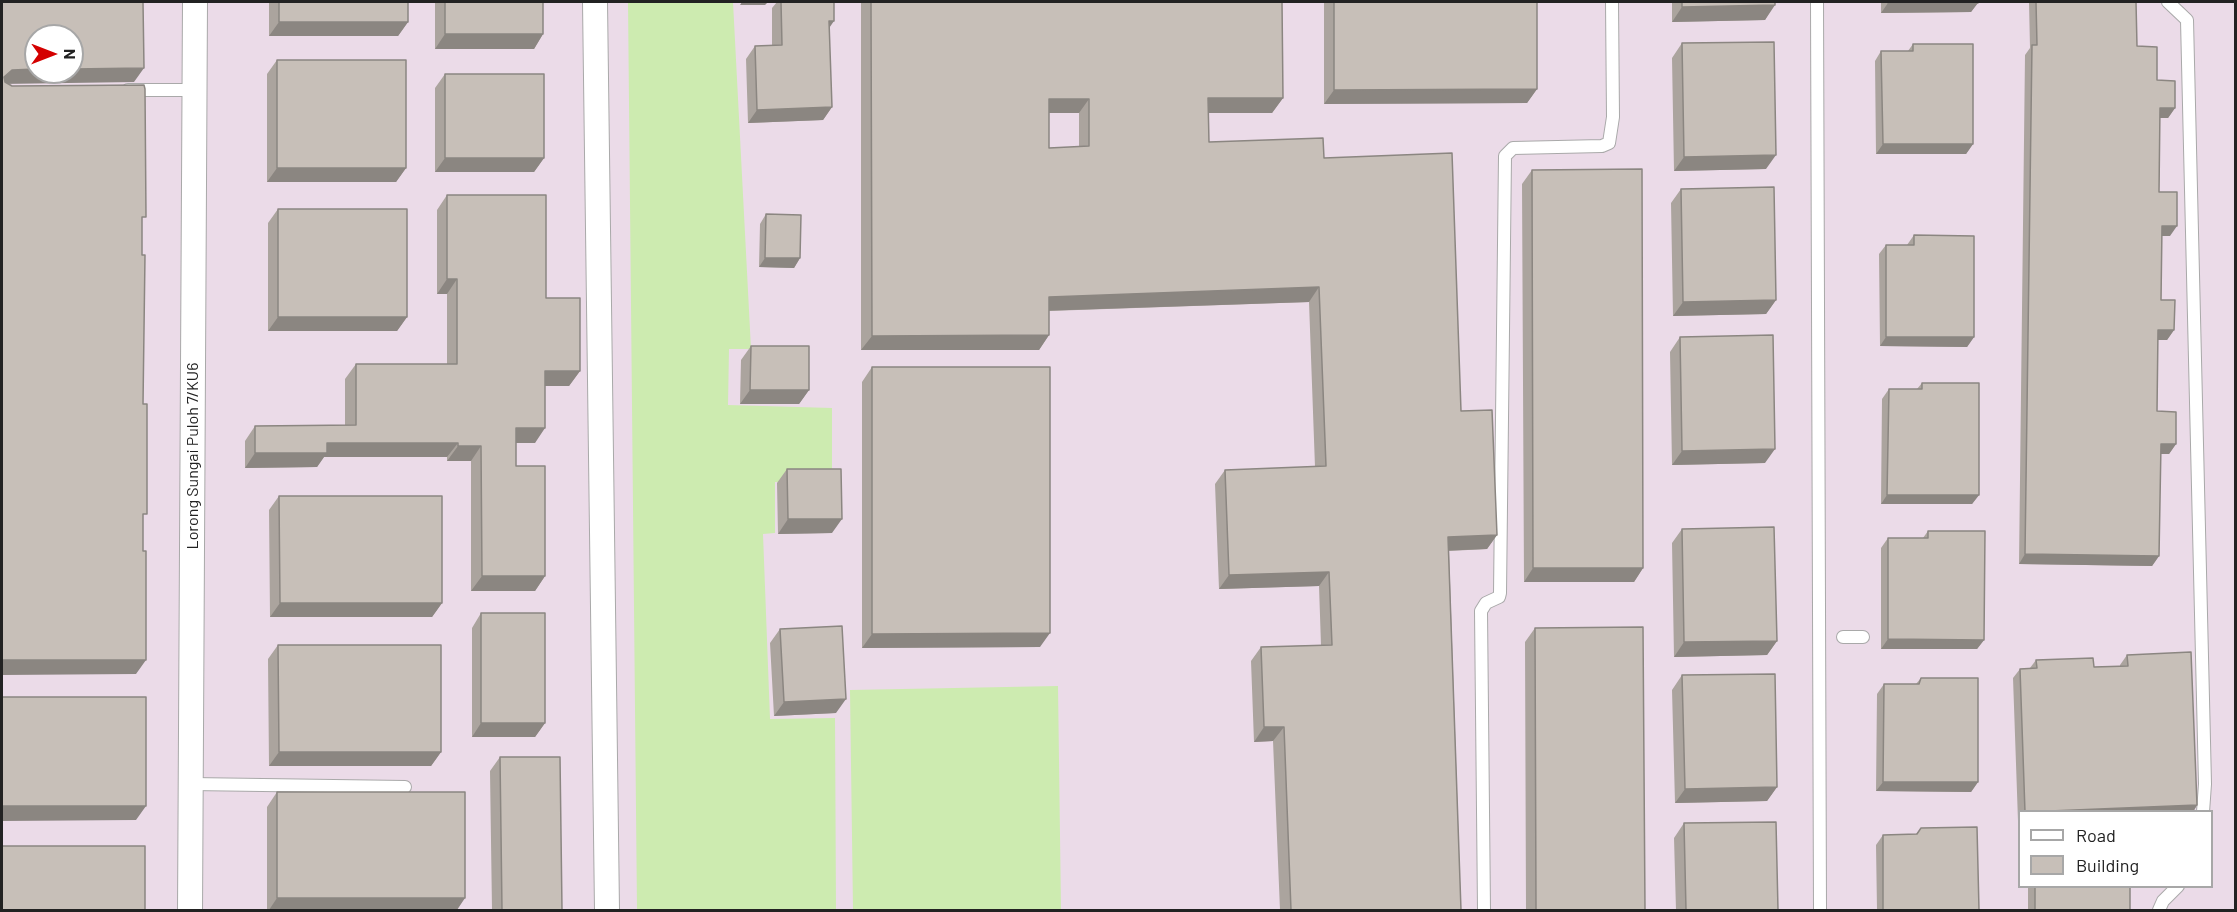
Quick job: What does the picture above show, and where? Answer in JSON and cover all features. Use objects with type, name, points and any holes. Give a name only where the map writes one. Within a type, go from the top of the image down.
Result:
[{"type":"street","name":"Lorong Sungai Puloh 7/KU6","points":[[190,910],[195,2]]},
{"type":"street","points":[[595,2],[607,910]]},
{"type":"lane","points":[[1484,910],[1481,611],[1486,603],[1499,597],[1500,592],[1505,156],[1513,148],[1602,146],[1609,143],[1613,117],[1612,2]]},
{"type":"lane","points":[[1817,2],[1820,910]]},
{"type":"lane","points":[[2168,2],[2187,20],[2205,784],[2203,810]]},
{"type":"lane","points":[[116,90],[196,90]]},
{"type":"lane","points":[[1843,637],[1863,637]]},
{"type":"lane","points":[[191,784],[405,787]]},
{"type":"lane","points":[[2158,910],[2163,901],[2176,888]]},
{"type":"shaded area","points":[[2,2],[2235,2],[2235,910],[2,910]]},
{"type":"green space","points":[[628,2],[733,2],[751,349],[729,349],[728,405],[832,408],[832,481],[775,482],[775,533],[763,534],[770,719],[835,718],[836,910],[637,910]]},
{"type":"green space","points":[[1058,686],[1061,910],[853,910],[850,690]]},
{"type":"building","points":[[2,2],[143,2],[144,68],[84,69],[84,24],[24,24],[24,70],[12,70],[4,77],[5,82],[12,86],[144,85],[145,89],[146,217],[142,217],[142,255],[145,255],[143,404],[147,404],[147,514],[143,514],[143,551],[146,551],[146,660],[2,660]]},
{"type":"building","points":[[279,2],[408,2],[408,22],[279,22]]},
{"type":"building","points":[[445,2],[543,2],[543,34],[445,34]]},
{"type":"building","points":[[781,2],[834,2],[834,21],[829,21],[832,107],[757,110],[755,46],[782,45]]},
{"type":"building","points":[[871,2],[1282,2],[1283,98],[1208,98],[1209,142],[1323,138],[1324,158],[1452,153],[1461,411],[1492,410],[1497,535],[1448,537],[1461,910],[1291,910],[1284,727],[1264,727],[1261,647],[1332,645],[1329,572],[1229,575],[1225,470],[1326,466],[1319,287],[1049,297],[1049,335],[872,336]],"holes":[[[1049,99],[1089,99],[1089,146],[1049,148]]]},
{"type":"building","points":[[1334,2],[1537,2],[1537,89],[1334,90]]},
{"type":"building","points":[[1682,2],[1775,2],[1775,5],[1682,7]]},
{"type":"building","points":[[1978,2],[1978,3],[1888,3]]},
{"type":"building","points":[[2036,2],[2136,2],[2137,46],[2157,47],[2157,80],[2175,81],[2175,108],[2160,108],[2159,192],[2177,192],[2177,226],[2162,226],[2161,300],[2175,300],[2174,330],[2158,330],[2157,411],[2176,412],[2176,444],[2161,444],[2159,556],[2025,554],[2032,45],[2037,45]]},
{"type":"building","points":[[1774,42],[1776,155],[1684,157],[1682,43]]},
{"type":"building","points":[[1913,44],[1973,44],[1973,144],[1883,144],[1881,51],[1913,51]]},
{"type":"building","points":[[277,60],[406,60],[406,168],[277,168]]},
{"type":"building","points":[[445,74],[544,74],[544,158],[445,158]]},
{"type":"building","points":[[1642,169],[1643,568],[1533,568],[1532,170]]},
{"type":"building","points":[[1774,187],[1776,300],[1683,302],[1681,189]]},
{"type":"building","points":[[447,195],[546,195],[546,298],[580,298],[580,371],[545,371],[545,428],[516,428],[516,466],[545,466],[545,576],[482,576],[481,446],[458,446],[458,443],[327,443],[327,453],[255,453],[255,426],[356,425],[356,364],[457,364],[457,279],[447,279]]},
{"type":"building","points":[[278,209],[407,209],[407,317],[278,317]]},
{"type":"building","points":[[766,214],[801,215],[800,258],[765,258]]},
{"type":"building","points":[[1914,235],[1974,236],[1974,337],[1886,337],[1886,245],[1914,245]]},
{"type":"building","points":[[1773,335],[1775,449],[1682,451],[1680,337]]},
{"type":"building","points":[[751,346],[809,346],[809,390],[750,390]]},
{"type":"building","points":[[872,367],[1050,367],[1050,633],[872,634]]},
{"type":"building","points":[[1922,383],[1979,383],[1979,495],[1887,495],[1889,389],[1922,389]]},
{"type":"building","points":[[787,469],[841,469],[842,519],[788,519]]},
{"type":"building","points":[[279,496],[442,496],[442,603],[280,603]]},
{"type":"building","points":[[1774,527],[1777,641],[1684,642],[1682,529]]},
{"type":"building","points":[[1928,531],[1985,531],[1984,640],[1888,639],[1888,538],[1928,538]]},
{"type":"building","points":[[481,613],[545,613],[545,723],[481,723]]},
{"type":"building","points":[[842,626],[846,699],[784,702],[780,629]]},
{"type":"building","points":[[1643,627],[1645,910],[1536,910],[1535,628]]},
{"type":"building","points":[[278,645],[441,645],[441,752],[279,752]]},
{"type":"building","points":[[2191,652],[2197,805],[2025,810],[2020,669],[2037,668],[2036,660],[2093,658],[2094,667],[2128,666],[2127,655]]},
{"type":"building","points":[[1775,674],[1777,787],[1685,789],[1682,675]]},
{"type":"building","points":[[1921,678],[1978,678],[1978,782],[1883,782],[1884,684],[1919,684]]},
{"type":"building","points":[[2,697],[146,697],[146,806],[2,806]]},
{"type":"building","points":[[500,757],[560,757],[562,910],[502,910]]},
{"type":"building","points":[[277,792],[465,792],[465,898],[277,898]]},
{"type":"building","points":[[1776,822],[1778,910],[1686,910],[1684,823]]},
{"type":"building","points":[[1977,827],[1979,910],[1883,910],[1883,835],[1917,834],[1921,828]]},
{"type":"building","points":[[2,846],[145,846],[145,910],[2,910]]},
{"type":"building","points":[[2035,888],[2130,888],[2130,910],[2035,910]]}]
